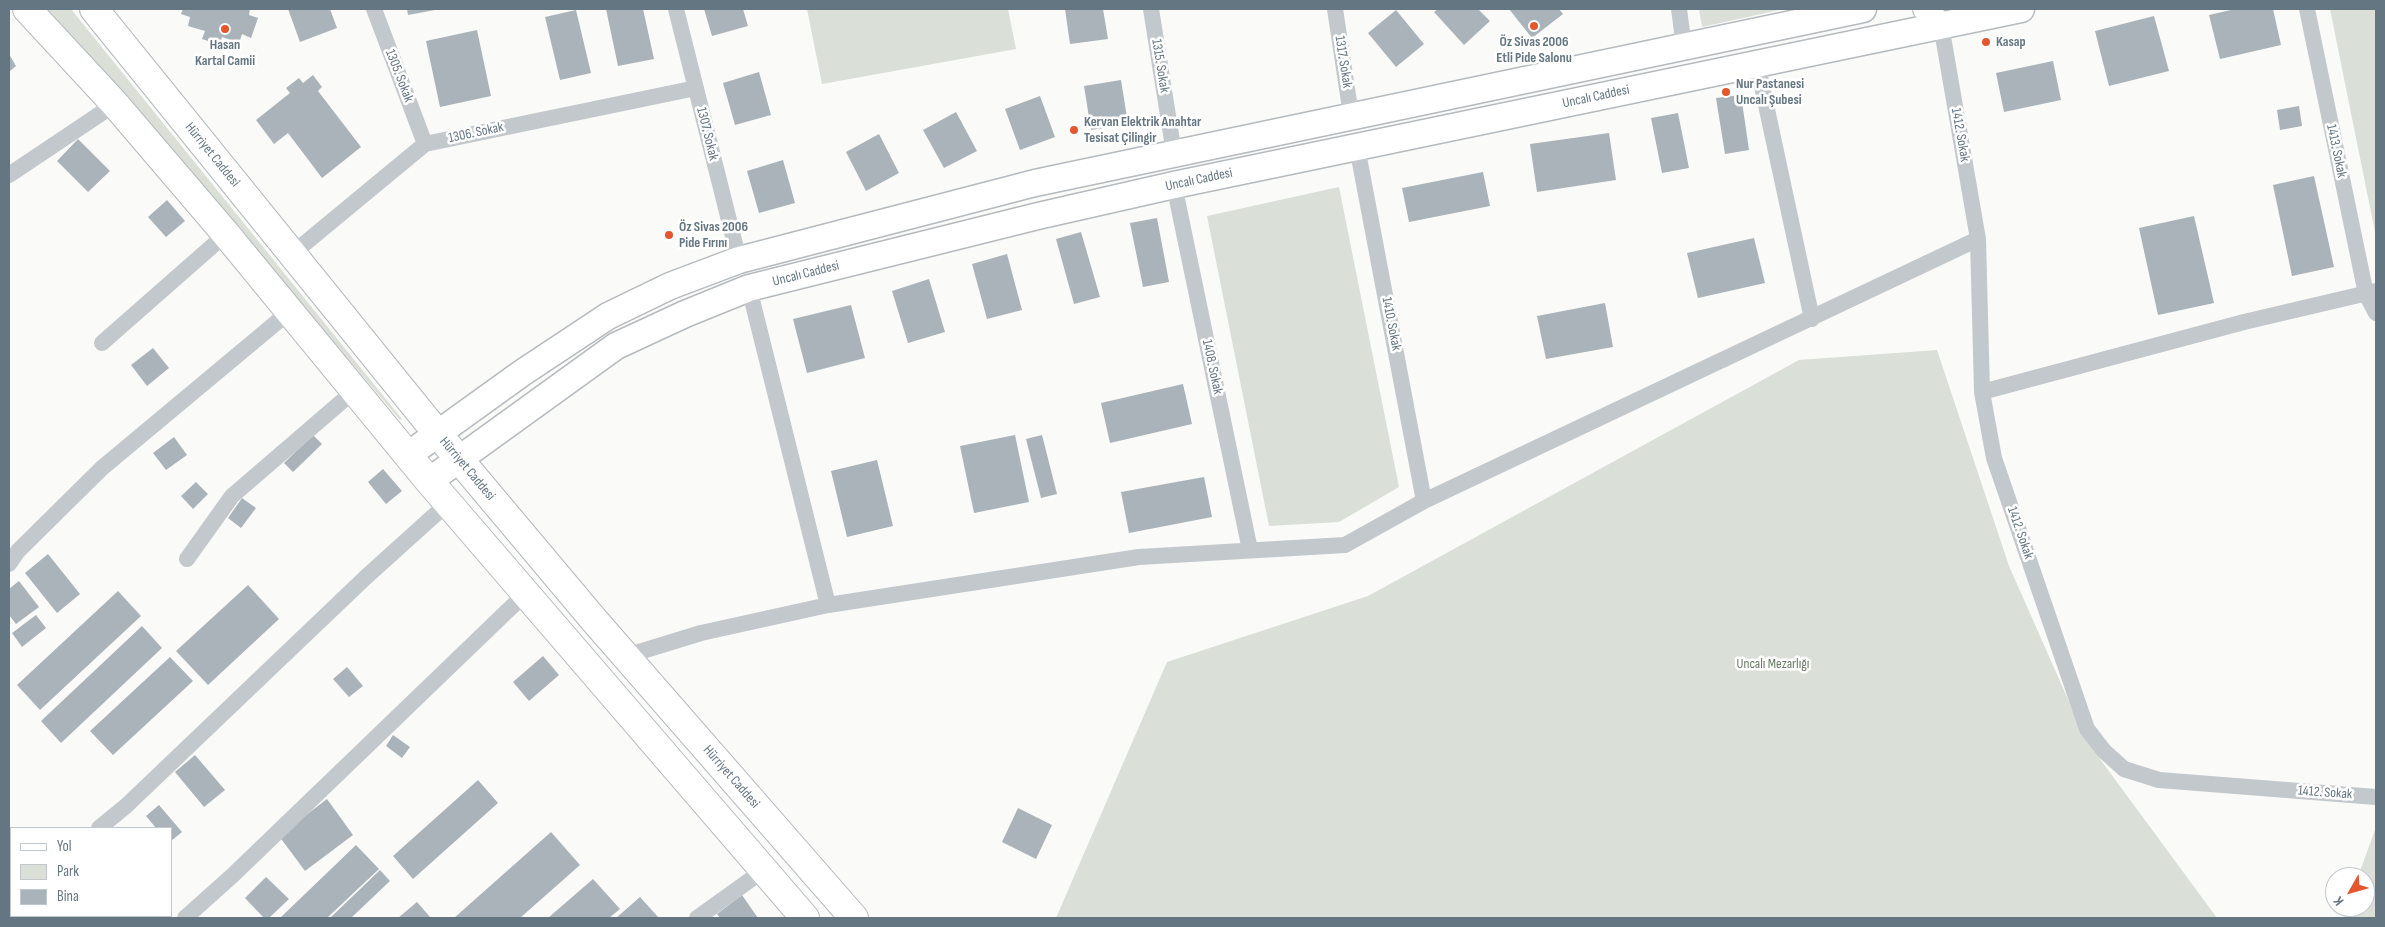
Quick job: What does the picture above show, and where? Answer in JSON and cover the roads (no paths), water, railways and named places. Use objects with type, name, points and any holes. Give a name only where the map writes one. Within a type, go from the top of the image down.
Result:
[{"type":"highway","points":[[27,9],[114,104],[226,234],[448,503],[806,918]]},
{"type":"highway","name":"Hürriyet Caddesi","points":[[94,9],[437,433],[626,656],[854,918]]},
{"type":"main road","points":[[408,455],[522,373],[608,316],[670,286],[739,260],[1035,183],[1351,115],[1863,9]]},
{"type":"main road","name":"Uncalı Caddesi","points":[[429,480],[616,346],[684,314],[749,288],[1038,216],[1174,185],[1757,63],[1936,14],[2021,9]]},
{"type":"street","name":"1305. Sokak","points":[[374,9],[425,144]]},
{"type":"street","name":"1307. Sokak","points":[[676,9],[739,260]]},
{"type":"street","name":"1315. Sokak","points":[[1151,9],[1174,153]]},
{"type":"street","name":"1317. Sokak","points":[[1335,9],[1351,115]]},
{"type":"street","points":[[1679,9],[1684,47]]},
{"type":"street","name":"1413. Sokak","points":[[2307,9],[2376,313]]},
{"type":"street","name":"1412. Sokak","points":[[1936,14],[1978,239],[1982,392],[1994,458],[2087,729],[2104,752],[2124,769],[2159,780],[2376,796]]},
{"type":"street","points":[[1757,63],[1812,319]]},
{"type":"street","name":"1306. Sokak","points":[[292,254],[425,144],[696,88]]},
{"type":"street","points":[[9,175],[114,104]]},
{"type":"street","name":"1410. Sokak","points":[[1358,147],[1424,501]]},
{"type":"street","name":"1408. Sokak","points":[[1174,185],[1250,550]]},
{"type":"street","points":[[102,343],[226,234]]},
{"type":"street","points":[[626,656],[701,633],[828,605],[1139,557],[1346,545],[1424,501],[1978,239]]},
{"type":"street","points":[[749,288],[828,605]]},
{"type":"street","points":[[1982,392],[2244,322],[2371,292]]},
{"type":"street","points":[[9,564],[18,551],[102,468],[289,312]]},
{"type":"street","points":[[187,559],[232,496],[354,391]]},
{"type":"street","points":[[100,827],[126,806],[366,577],[448,503]]},
{"type":"street","points":[[185,918],[233,875],[526,593]]},
{"type":"street","points":[[696,918],[764,870]]},
{"type":"place","name":"Öz Sivas 2006 Etli Pide Salonu","points":[[1534,26]]},
{"type":"place","name":"Hasan Kartal Camii","points":[[225,29]]},
{"type":"place","name":"Kasap","points":[[1986,42]]},
{"type":"place","name":"Nur Pastanesi Uncalı Şubesi","points":[[1726,92]]},
{"type":"place","name":"Kervan Elektrik Anahtar Tesisat Çilingir","points":[[1074,130]]},
{"type":"place","name":"Öz Sivas 2006 Pide Fırını","points":[[669,235]]},
{"type":"park label","name":"Uncalı Mezarlığı","points":[[1773,664]]}]
